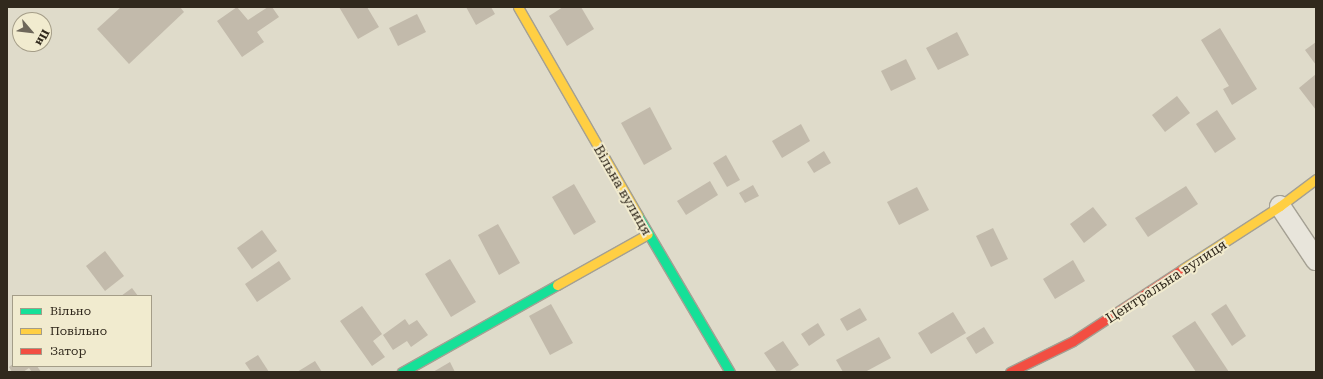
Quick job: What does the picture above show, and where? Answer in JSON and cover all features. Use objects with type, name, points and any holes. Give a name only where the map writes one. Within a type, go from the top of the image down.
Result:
[{"type":"street","name":"Вільна вулиця","points":[[518,7],[648,234],[730,372]]},
{"type":"street","name":"Центральна вулиця","points":[[1010,372],[1073,341],[1280,206],[1316,179]]},
{"type":"street","points":[[1280,206],[1316,260]]},
{"type":"street","points":[[402,372],[648,234]]},
{"type":"building","points":[[121,7],[180,7],[184,12],[129,64],[97,29]]},
{"type":"building","points":[[237,7],[248,20],[268,7],[272,7],[279,17],[257,32],[264,42],[242,57],[217,21]]},
{"type":"building","points":[[339,7],[367,7],[379,27],[358,39]]},
{"type":"building","points":[[466,7],[491,7],[495,14],[476,25]]},
{"type":"building","points":[[563,7],[581,7],[594,29],[567,46],[549,16]]},
{"type":"building","points":[[417,14],[426,32],[398,46],[389,28]]},
{"type":"building","points":[[1220,28],[1257,89],[1232,105],[1223,89],[1229,86],[1201,40]]},
{"type":"building","points":[[957,32],[969,55],[938,70],[926,48]]},
{"type":"building","points":[[1316,42],[1316,65],[1305,50]]},
{"type":"building","points":[[906,59],[916,79],[891,91],[881,71]]},
{"type":"building","points":[[1316,74],[1316,110],[1299,88]]},
{"type":"building","points":[[1177,96],[1190,113],[1165,132],[1152,115]]},
{"type":"building","points":[[650,107],[672,149],[644,165],[621,123]]},
{"type":"building","points":[[1217,110],[1236,139],[1215,153],[1196,124]]},
{"type":"building","points":[[801,124],[810,141],[782,158],[772,141]]},
{"type":"building","points":[[824,151],[831,163],[814,173],[807,162]]},
{"type":"building","points":[[726,155],[740,180],[727,187],[713,163]]},
{"type":"building","points":[[710,181],[718,195],[686,215],[677,201]]},
{"type":"building","points":[[574,184],[596,222],[574,235],[552,197]]},
{"type":"building","points":[[753,185],[759,196],[745,203],[739,193]]},
{"type":"building","points":[[1186,186],[1198,204],[1148,237],[1135,218]]},
{"type":"building","points":[[917,187],[929,210],[899,225],[887,202]]},
{"type":"building","points":[[1093,207],[1107,225],[1084,243],[1070,224]]},
{"type":"building","points":[[498,224],[520,263],[499,275],[478,235]]},
{"type":"building","points":[[993,228],[1008,259],[991,267],[976,236]]},
{"type":"building","points":[[262,230],[277,251],[252,269],[237,248]]},
{"type":"building","points":[[105,251],[124,276],[105,291],[86,266]]},
{"type":"building","points":[[450,259],[476,302],[451,317],[425,274]]},
{"type":"building","points":[[1073,260],[1085,281],[1055,299],[1043,279]]},
{"type":"building","points":[[279,261],[291,279],[257,302],[245,284]]},
{"type":"building","points":[[132,288],[137,295],[122,295]]},
{"type":"building","points":[[551,304],[573,343],[550,355],[529,316]]},
{"type":"building","points":[[1226,304],[1246,336],[1232,346],[1211,314]]},
{"type":"building","points":[[362,306],[382,334],[373,341],[385,357],[372,366],[340,321]]},
{"type":"building","points":[[860,308],[867,320],[847,331],[840,319]]},
{"type":"building","points":[[953,312],[966,333],[931,354],[918,333]]},
{"type":"building","points":[[405,319],[409,325],[417,320],[428,335],[411,347],[407,341],[393,350],[383,335]]},
{"type":"building","points":[[1195,321],[1229,372],[1196,372],[1172,336]]},
{"type":"building","points":[[818,323],[825,335],[809,346],[801,334]]},
{"type":"building","points":[[984,327],[994,343],[976,354],[966,338]]},
{"type":"building","points":[[879,337],[891,358],[865,372],[843,372],[836,360]]},
{"type":"building","points":[[783,341],[799,365],[788,372],[777,372],[764,353]]},
{"type":"building","points":[[258,355],[269,372],[251,372],[245,363]]},
{"type":"building","points":[[315,361],[322,372],[297,372]]},
{"type":"building","points":[[450,362],[455,372],[433,372]]},
{"type":"building","points":[[12,365],[12,367],[38,367],[41,372],[32,372],[29,368],[23,372],[12,372],[9,367]]},
{"type":"traffic: fast","points":[[638,216],[730,372]]},
{"type":"traffic: fast","points":[[402,372],[557,285]]},
{"type":"traffic: slow","points":[[518,7],[638,216]]},
{"type":"traffic: slow","points":[[1181,270],[1280,206],[1316,179]]},
{"type":"traffic: slow","points":[[557,285],[648,234]]},
{"type":"traffic: jam","points":[[1010,372],[1073,341],[1181,270]]}]
